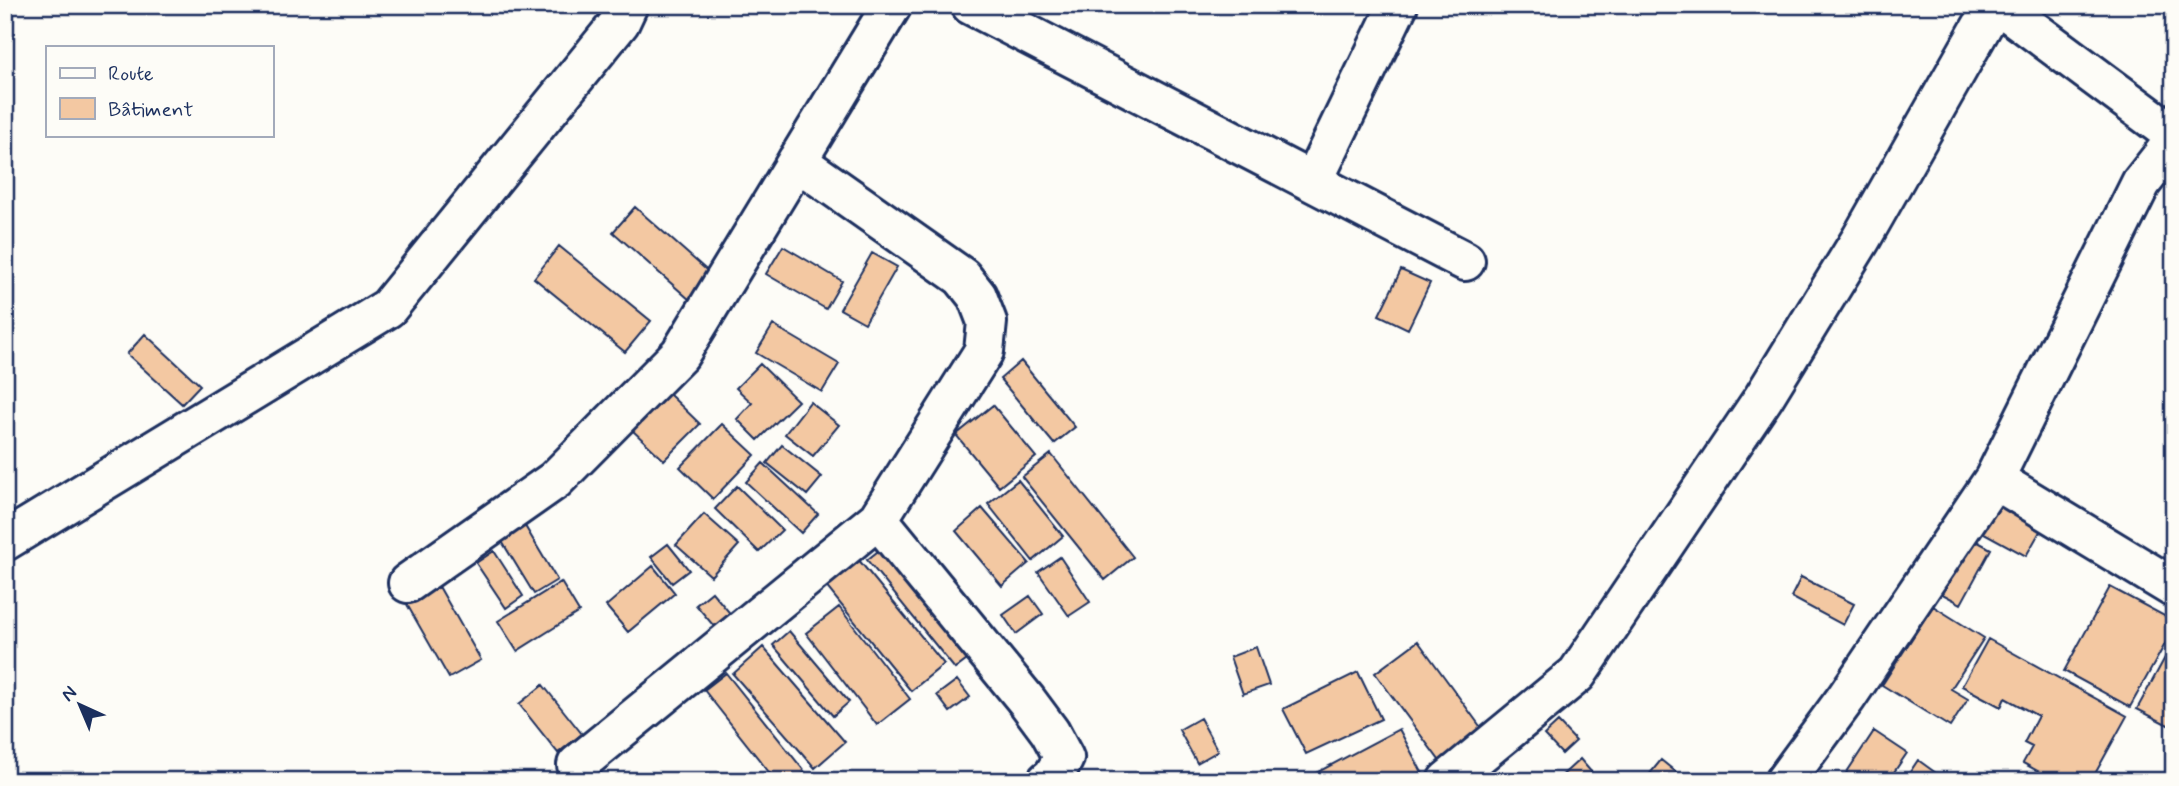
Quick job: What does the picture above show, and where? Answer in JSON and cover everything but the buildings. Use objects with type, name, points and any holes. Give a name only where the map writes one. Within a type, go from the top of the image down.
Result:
[{"type":"street","points":[[5,541],[388,308],[620,22],[628,5]]},
{"type":"street","points":[[408,583],[555,480],[680,354],[892,5]]},
{"type":"street","points":[[971,5],[1465,261]]},
{"type":"street","points":[[1313,181],[1398,5]]},
{"type":"street","points":[[1447,781],[1577,674],[1763,397],[1861,239],[1997,5],[2174,135]]},
{"type":"street","points":[[1785,781],[1846,698],[1994,479],[2141,183],[2174,141]]},
{"type":"street","points":[[577,765],[878,519],[984,351],[987,323],[977,296],[962,277],[797,161]]},
{"type":"street","points":[[1994,479],[2174,588]]},
{"type":"street","points":[[878,519],[1050,732],[1064,758],[1047,781]]}]
